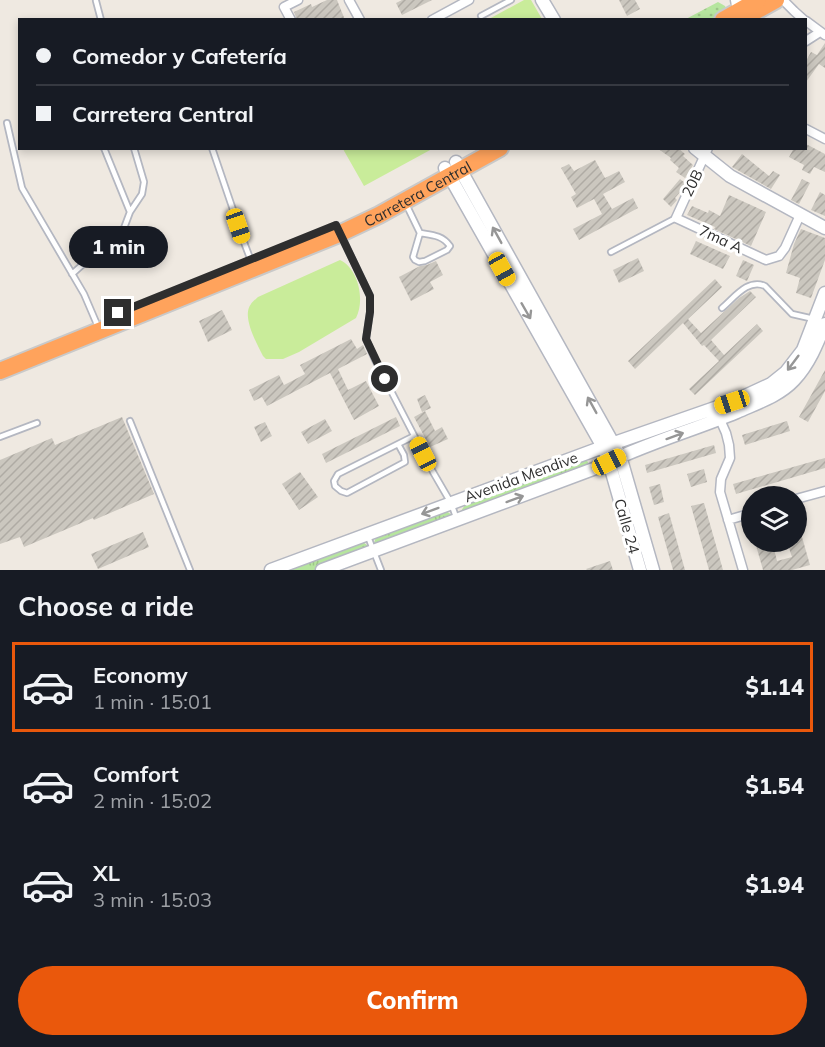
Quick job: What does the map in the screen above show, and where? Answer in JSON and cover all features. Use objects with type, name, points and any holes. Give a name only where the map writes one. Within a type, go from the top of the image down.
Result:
[{"type":"highway","points":[[739,12],[758,0]]},
{"type":"highway","points":[[739,12],[776,0]]},
{"type":"highway","name":"Carretera Central","points":[[0,371],[98,327],[379,215],[453,170],[479,150]]},
{"type":"highway","name":"Carretera Central","points":[[338,230],[376,206],[496,150]]},
{"type":"highway","name":"Carretera Central","points":[[0,360],[98,327]]},
{"type":"street","points":[[290,18],[284,7],[298,0]]},
{"type":"street","points":[[349,0],[359,18]]},
{"type":"street","points":[[436,18],[469,0]]},
{"type":"street","points":[[542,0],[553,18]]},
{"type":"street","points":[[783,0],[803,18]]},
{"type":"street","points":[[807,22],[823,34],[807,41]]},
{"type":"street","points":[[807,130],[825,139]]},
{"type":"street","points":[[702,151],[730,177],[825,228]]},
{"type":"street","name":"20B","points":[[675,218],[702,151]]},
{"type":"street","name":"Calle 24","points":[[453,170],[609,445],[653,570]]},
{"type":"street","name":"7ma A","points":[[675,218],[766,260],[779,256],[800,215]]},
{"type":"street","name":"Avenida Mendive","points":[[271,570],[609,445],[764,401],[793,381],[808,361],[822,322],[825,293]]},
{"type":"street","points":[[717,413],[726,433],[730,458],[721,479],[720,492],[743,570]]},
{"type":"street","name":"Avenida Mendive","points":[[322,570],[596,468],[717,413]]},
{"type":"street","name":"Calle 24","points":[[615,459],[640,570]]},
{"type":"street","points":[[807,497],[825,491]]},
{"type":"street","points":[[728,520],[741,516]]},
{"type":"lane","points":[[481,16],[511,0]]},
{"type":"lane","points":[[96,1],[100,18]]},
{"type":"lane","points":[[7,123],[22,188],[84,294],[98,327]]},
{"type":"lane","points":[[105,150],[130,212]]},
{"type":"lane","points":[[72,274],[124,228],[130,212],[142,194],[144,182],[135,150]]},
{"type":"lane","points":[[213,150],[252,264]]},
{"type":"lane","points":[[405,201],[420,233],[413,257],[415,260],[425,261],[447,250],[450,246],[447,241],[438,236],[420,233]]},
{"type":"lane","points":[[611,252],[675,218]]},
{"type":"lane","points":[[338,230],[370,296],[366,339],[414,436],[451,503],[457,520]]},
{"type":"lane","points":[[722,308],[748,285],[759,284],[765,286],[792,314],[822,322]]},
{"type":"lane","points":[[130,421],[190,570]]},
{"type":"lane","points":[[0,437],[37,423]]},
{"type":"lane","points":[[398,444],[405,462],[347,494],[335,486],[334,481],[338,474],[398,444],[414,436]]},
{"type":"lane","points":[[367,534],[381,570]]},
{"type":"green space","points":[[524,0],[531,0],[541,18],[491,18]]},
{"type":"green space","points":[[718,2],[727,10],[718,18],[688,18]]},
{"type":"green space","points":[[344,150],[430,150],[364,186]]},
{"type":"green space","points":[[340,260],[347,264],[356,278],[360,303],[356,318],[299,352],[283,359],[266,359],[249,323],[248,309],[252,303],[258,297]]},
{"type":"green space","points":[[584,458],[588,462],[587,467],[470,513],[461,511],[465,505]]},
{"type":"green space","points":[[446,511],[452,515],[379,548],[374,543],[376,537]]},
{"type":"green space","points":[[363,542],[368,546],[366,551],[315,570],[284,570]]},
{"type":"building","points":[[327,0],[337,0],[344,18],[296,18],[294,12],[311,4],[312,7]]},
{"type":"building","points":[[402,0],[432,0],[402,15],[396,3]]},
{"type":"building","points":[[619,0],[635,0],[640,9],[627,16]]},
{"type":"building","points":[[825,43],[825,68],[819,64],[807,81],[807,59],[811,52],[817,55]]},
{"type":"building","points":[[807,145],[825,154],[825,172],[814,167],[810,174],[802,170],[804,165],[789,157],[793,150],[807,150]]},
{"type":"building","points":[[660,150],[680,150],[685,154],[683,156],[693,165],[685,178],[676,172],[679,168],[670,160],[671,158]]},
{"type":"building","points":[[742,154],[769,176],[773,171],[780,175],[771,189],[732,167]]},
{"type":"building","points":[[595,160],[605,178],[619,171],[625,182],[603,194],[612,209],[633,198],[638,208],[579,240],[573,229],[602,214],[594,199],[577,208],[571,197],[576,194],[561,168],[569,164],[574,171]]},
{"type":"building","points":[[680,179],[685,183],[671,207],[663,199]]},
{"type":"building","points":[[802,179],[810,183],[799,204],[791,200]]},
{"type":"building","points":[[820,192],[825,195],[825,216],[811,210]]},
{"type":"building","points":[[729,195],[766,212],[751,246],[687,215],[692,206],[708,213],[709,210],[720,216]]},
{"type":"building","points":[[801,229],[825,238],[825,260],[811,298],[796,293],[800,278],[786,273]]},
{"type":"building","points":[[696,241],[730,256],[723,269],[690,254]]},
{"type":"building","points":[[638,258],[644,271],[619,283],[613,270]]},
{"type":"building","points":[[743,260],[754,265],[747,281],[736,276]]},
{"type":"building","points":[[436,261],[443,275],[430,282],[434,289],[411,301],[399,277]]},
{"type":"building","points":[[715,279],[722,287],[688,319],[701,333],[739,298],[750,291],[756,297],[711,340],[724,355],[757,324],[763,331],[695,395],[689,389],[719,361],[704,345],[702,346],[683,323],[635,369],[628,361]]},
{"type":"building","points":[[222,310],[232,330],[208,342],[199,321]]},
{"type":"building","points":[[351,339],[357,349],[363,345],[367,354],[338,369],[348,390],[366,381],[379,406],[354,420],[330,373],[267,406],[262,397],[254,401],[249,390],[279,375],[284,385],[305,374],[300,365]]},
{"type":"building","points":[[825,370],[825,391],[808,422],[799,417]]},
{"type":"building","points":[[425,395],[431,408],[422,412],[417,399]]},
{"type":"building","points":[[425,411],[435,431],[442,427],[448,439],[430,447],[414,417]]},
{"type":"building","points":[[122,417],[154,494],[24,547],[20,537],[0,544],[0,460],[52,438],[55,445]]},
{"type":"building","points":[[396,417],[400,426],[326,463],[322,454]]},
{"type":"building","points":[[325,419],[332,431],[308,444],[301,432]]},
{"type":"building","points":[[787,421],[790,431],[745,445],[742,435]]},
{"type":"building","points":[[265,422],[272,436],[261,442],[254,427]]},
{"type":"building","points":[[714,445],[716,453],[647,473],[645,465]]},
{"type":"building","points":[[825,458],[825,468],[763,486],[741,486],[741,493],[736,494],[733,484]]},
{"type":"building","points":[[704,469],[707,482],[691,487],[687,474]]},
{"type":"building","points":[[300,472],[318,497],[299,510],[282,484]]},
{"type":"building","points":[[660,484],[664,502],[654,505],[649,487]]},
{"type":"building","points":[[704,503],[723,570],[709,570],[691,506]]},
{"type":"building","points":[[669,513],[685,570],[673,570],[658,517]]},
{"type":"building","points":[[143,532],[149,547],[98,569],[91,554]]},
{"type":"building","points":[[758,552],[775,552],[777,561],[792,557],[790,552],[806,552],[810,565],[792,570],[763,570]]},
{"type":"building","points":[[610,561],[613,570],[586,569]]},
{"type":"route","points":[[118,313],[336,225],[370,296],[366,339],[385,379]]}]
